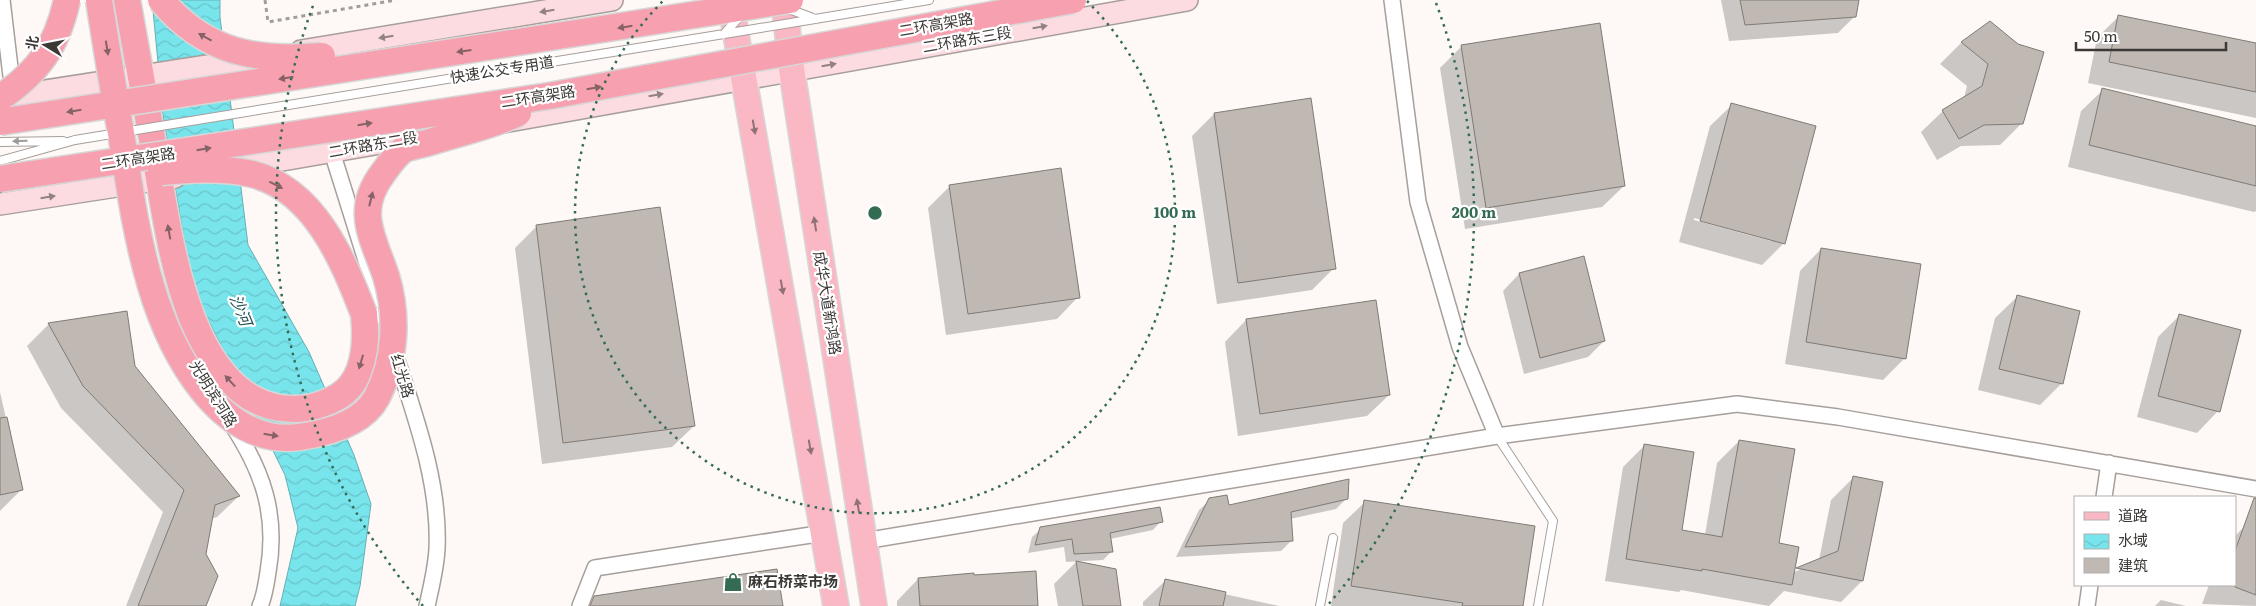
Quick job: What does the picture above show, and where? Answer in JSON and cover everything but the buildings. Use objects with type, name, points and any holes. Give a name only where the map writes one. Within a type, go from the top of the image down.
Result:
[{"type":"highway","points":[[4,97],[35,70],[53,46],[67,0]]},
{"type":"highway","points":[[99,0],[135,222],[151,286],[168,331],[204,392],[223,412],[241,425],[258,433],[292,438],[324,434],[351,423],[375,401],[387,375],[394,313],[386,276],[373,245],[366,221],[370,195],[382,174],[403,150],[513,116],[549,96]]},
{"type":"highway","points":[[73,169],[148,174],[157,173],[167,172],[196,169],[252,174],[279,186],[306,205],[342,263],[364,314],[366,337],[362,366],[348,390],[322,406],[296,410],[265,405],[238,389],[214,360],[192,317],[172,249],[161,192],[160,182],[158,172],[154,153],[127,0]]},
{"type":"highway","points":[[161,0],[171,12],[200,34],[226,48],[258,57],[285,59],[338,55],[425,56]]},
{"type":"highway","points":[[0,122],[425,56],[532,42],[790,0]]},
{"type":"highway","name":"二环高架路","points":[[0,179],[549,96],[1073,0]]},
{"type":"main road","points":[[4,97],[248,60],[612,0]]},
{"type":"main road","points":[[730,0],[746,79],[836,606]]},
{"type":"main road","name":"成华大道新鸿路","points":[[784,0],[792,72],[874,606]]},
{"type":"main road","name":"二环路东三段","points":[[746,79],[1187,0]]},
{"type":"main road","name":"二环路东二段","points":[[0,204],[263,164],[746,79]]},
{"type":"street","points":[[2,0],[4,97]]},
{"type":"street","points":[[1392,0],[1418,202],[1460,348],[1497,436]]},
{"type":"street","name":"红光路","points":[[332,152],[419,429],[432,486],[437,550],[427,606]]},
{"type":"street","name":"光明滨河路","points":[[140,182],[157,286],[178,336],[208,389],[249,450],[270,510],[271,553],[264,598],[260,606]]},
{"type":"street","points":[[864,541],[1497,436],[1737,404],[1838,416],[2256,489]]},
{"type":"street","points":[[2104,496],[2109,463]]},
{"type":"street","points":[[580,606],[595,568],[824,533]]},
{"type":"street","points":[[2087,606],[2090,586]]},
{"type":"lane","points":[[724,34],[741,18],[749,0]]},
{"type":"lane","points":[[775,0],[795,12],[815,19]]},
{"type":"lane","name":"快速公交专用道","points":[[75,140],[929,0]]},
{"type":"lane","points":[[0,142],[75,140]]},
{"type":"lane","points":[[0,161],[75,140]]},
{"type":"lane","points":[[1497,436],[1552,521],[1538,606]]},
{"type":"lane","points":[[1320,606],[1333,538]]},
{"type":"path","points":[[265,0],[268,22],[396,0]]},
{"type":"water","name":"沙河","points":[[152,0],[220,0],[220,17],[248,245],[309,352],[354,455],[371,504],[360,586],[355,606],[280,606],[298,528],[285,475],[192,287],[163,115]]},
{"type":"place","name":"麻石桥菜市场","points":[[733,582]]}]
